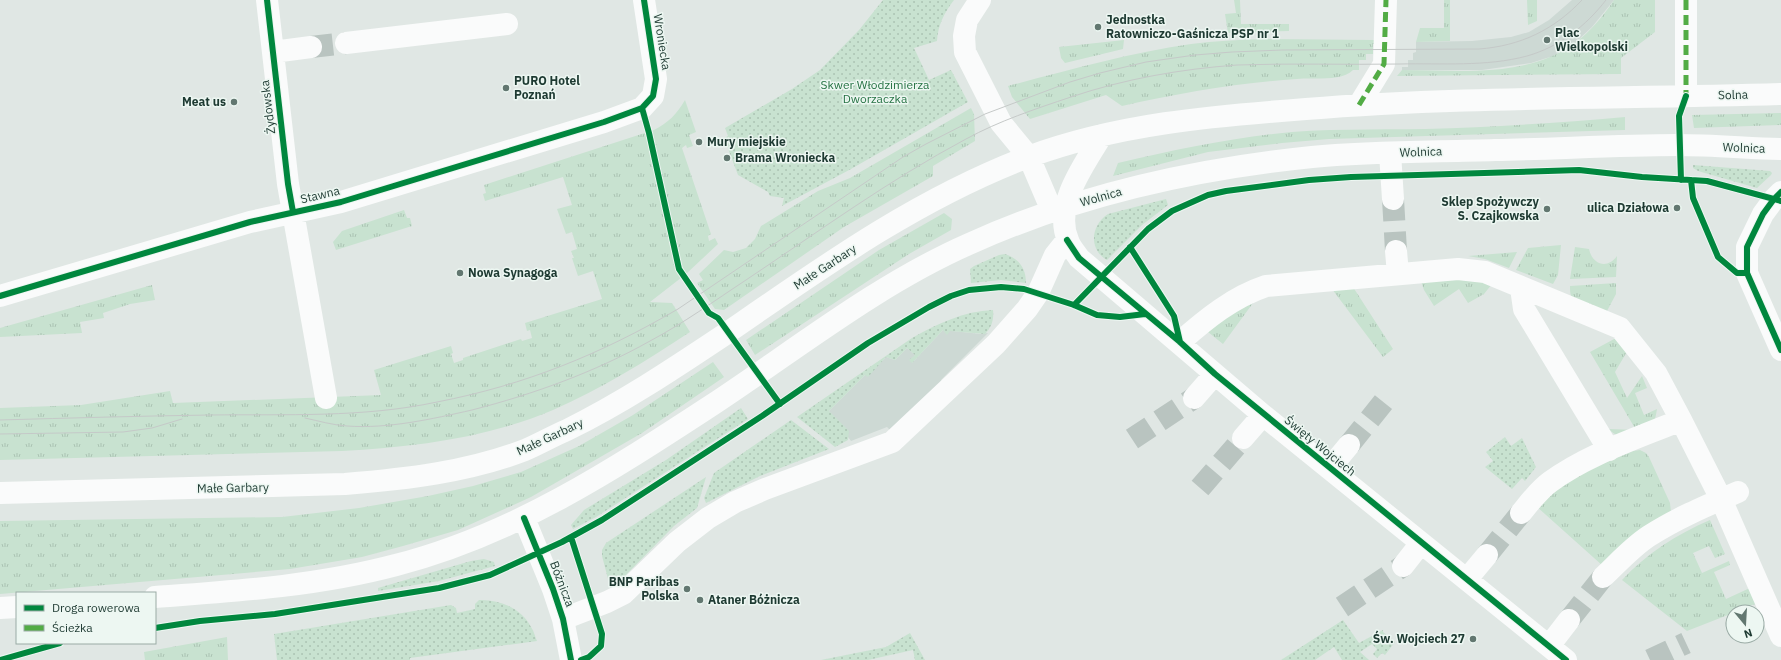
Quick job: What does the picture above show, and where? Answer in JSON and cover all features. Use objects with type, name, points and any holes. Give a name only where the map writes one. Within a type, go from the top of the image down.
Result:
[{"type":"street","name":"Żydowska","points":[[267,0],[288,184],[326,398]]},
{"type":"street","name":"Wroniecka","points":[[642,108],[653,96],[656,79],[644,0]]},
{"type":"street","points":[[156,597],[287,586],[367,573],[401,564],[470,541],[524,518],[546,508],[623,463],[906,276],[963,246],[1011,225],[1059,209],[1029,157],[1001,123],[966,52],[964,36],[967,20],[980,0]]},
{"type":"street","points":[[1359,104],[1384,64],[1386,0]]},
{"type":"street","points":[[1029,157],[1102,135],[1153,124],[1216,116],[1359,104],[1608,96],[1686,96],[1686,0]]},
{"type":"street","points":[[346,43],[507,24]]},
{"type":"street","points":[[273,52],[311,47]]},
{"type":"street","name":"Solna","points":[[1686,96],[1781,94]]},
{"type":"street","name":"Stawna","points":[[0,296],[250,222],[341,202],[604,122],[642,108]]},
{"type":"street","name":"Święty Wojciech","points":[[1102,135],[1077,175],[1070,192],[1059,209],[1068,240],[1080,258],[1180,342],[1214,374],[1263,415],[1566,660]]},
{"type":"street","name":"Wolnica","points":[[1059,209],[1129,189],[1234,167],[1316,157],[1390,153],[1680,145],[1781,149]]},
{"type":"street","points":[[1390,153],[1393,199]]},
{"type":"street","name":"Małe Garbary","points":[[0,493],[345,484],[396,480],[459,469],[493,461],[528,449],[624,399],[670,371],[878,232],[934,199],[1029,157]]},
{"type":"street","points":[[1781,192],[1774,199],[1764,214],[1747,247],[1747,273],[1781,350]]},
{"type":"street","points":[[563,619],[608,602],[623,594],[677,542],[708,518],[735,502],[892,442],[996,344],[1027,309],[1038,293],[1055,255],[1068,240]]},
{"type":"street","points":[[1396,251],[1398,274]]},
{"type":"street","points":[[1180,342],[1203,321],[1246,293],[1266,286],[1458,269],[1485,272],[1620,328],[1656,373],[1680,420],[1729,495],[1781,636]]},
{"type":"street","points":[[1521,288],[1524,309],[1609,450]]},
{"type":"street","points":[[1194,398],[1214,374]]},
{"type":"street","points":[[1243,438],[1263,415]]},
{"type":"street","points":[[1521,513],[1550,482],[1569,470],[1609,450],[1680,420]]},
{"type":"street","points":[[1330,468],[1349,445]]},
{"type":"street","points":[[1603,577],[1627,553],[1648,536],[1729,495]]},
{"type":"street","name":"Bóżnicza","points":[[524,518],[553,589],[563,619],[571,660]]},
{"type":"street","points":[[1402,566],[1421,543]]},
{"type":"street","points":[[1467,579],[1487,555]]},
{"type":"street","points":[[0,608],[16,607]]},
{"type":"street","points":[[1549,646],[1569,620]]},
{"type":"shaded area","points":[[1572,0],[1614,0],[1592,27],[1576,42],[1553,56],[1531,63],[1482,70],[1402,70],[1402,67],[1408,67],[1408,60],[1413,60],[1413,53],[1416,52],[1416,42],[1472,41],[1511,37],[1529,32],[1549,20]]},
{"type":"shaded area","points":[[943,330],[981,334],[988,333],[941,380],[952,392],[902,442],[887,427],[851,441],[829,411],[866,374],[868,376],[886,357],[895,360],[907,348],[915,355],[912,363]]},
{"type":"green space","name":"Skwer Włodzimierza Dworzaczka","points":[[883,0],[954,0],[942,19],[937,41],[914,48],[929,80],[951,70],[968,102],[851,169],[782,206],[784,198],[770,196],[768,192],[738,175],[724,138],[728,136],[725,128],[792,89],[820,70],[859,30]]},
{"type":"green space","points":[[1234,0],[1240,0],[1241,24],[1289,24],[1289,31],[1228,33],[1225,14],[1236,13]]},
{"type":"green space","points":[[1444,0],[1450,0],[1450,41],[1416,42],[1420,28],[1444,28]]},
{"type":"green space","points":[[1527,0],[1537,0],[1537,21],[1528,25]]},
{"type":"green space","points":[[1614,0],[1655,0],[1655,32],[1621,58],[1621,74],[1397,76],[1402,70],[1492,70],[1536,62],[1557,54],[1582,38]]},
{"type":"green space","points":[[1261,39],[1376,40],[1376,44],[1373,44],[1373,54],[1366,54],[1366,60],[1359,60],[1359,70],[1353,70],[1348,74],[1334,78],[1275,81],[1231,86],[1122,106],[1106,95],[1030,119],[1012,97],[1008,86],[1099,62],[1145,52],[1191,44]]},
{"type":"green space","points":[[1124,40],[1123,49],[1065,63],[1061,58],[1059,47]]},
{"type":"green space","points":[[685,100],[696,132],[689,135],[693,146],[687,148],[686,145],[682,148],[711,234],[708,236],[709,241],[715,238],[718,244],[686,274],[650,302],[672,303],[690,332],[606,384],[571,402],[528,420],[502,428],[450,440],[423,444],[342,451],[0,460],[0,408],[81,405],[170,391],[173,403],[381,395],[374,370],[451,346],[453,353],[451,354],[454,363],[463,360],[463,358],[521,339],[522,341],[532,338],[530,330],[527,331],[525,323],[602,299],[593,271],[578,276],[572,258],[574,258],[571,251],[577,249],[572,232],[566,234],[557,209],[572,205],[563,177],[485,201],[483,194],[486,193],[484,185],[654,130],[672,118]]},
{"type":"green space","points":[[971,108],[974,114],[975,141],[933,166],[933,176],[844,227],[724,310],[715,309],[697,283],[703,280],[699,274],[724,250],[733,252],[746,248],[755,239],[761,226],[818,191],[850,178]]},
{"type":"green space","points":[[1781,113],[1781,125],[1694,128],[1692,115]]},
{"type":"green space","points":[[1625,117],[1625,130],[1329,139],[1282,143],[1208,152],[1113,176],[1118,163],[1196,146],[1273,134],[1330,130],[1475,127]]},
{"type":"green space","points":[[1693,165],[1770,171],[1772,173],[1757,188],[1698,171],[1693,168]]},
{"type":"green space","points":[[1166,199],[1168,205],[1142,225],[1107,260],[1097,250],[1094,244],[1095,230],[1102,219],[1108,214]]},
{"type":"green space","points":[[404,210],[407,218],[410,218],[412,226],[336,250],[333,242],[342,231]]},
{"type":"green space","points":[[944,213],[952,219],[951,230],[909,254],[755,355],[746,340],[879,250]]},
{"type":"green space","points":[[1561,245],[1558,275],[1553,284],[1516,270],[1528,248]]},
{"type":"green space","points":[[1575,247],[1589,249],[1593,258],[1600,263],[1609,263],[1617,256],[1616,277],[1570,279]]},
{"type":"green space","points":[[1517,252],[1509,268],[1485,259],[1468,256]]},
{"type":"green space","points":[[1005,254],[1018,261],[1021,265],[1025,273],[1026,283],[1001,280],[971,283],[970,269],[999,255]]},
{"type":"green space","points":[[1458,278],[1492,284],[1484,294],[1468,303],[1459,289],[1434,306],[1424,290],[1421,281]]},
{"type":"green space","points":[[1616,283],[1616,294],[1607,311],[1588,305],[1571,296],[1570,286]]},
{"type":"green space","points":[[152,285],[155,300],[130,304],[103,313],[104,318],[80,322],[82,333],[0,337],[0,328]]},
{"type":"green space","points":[[1353,287],[1393,349],[1383,357],[1332,289]]},
{"type":"green space","points":[[1253,303],[1223,344],[1208,332],[1213,323]]},
{"type":"green space","points":[[993,310],[992,323],[985,334],[950,331],[947,335],[943,330],[912,363],[909,360],[915,355],[907,348],[895,360],[886,357],[868,377],[865,375],[829,411],[849,431],[848,440],[835,447],[797,417],[921,333],[951,319],[972,313]]},
{"type":"green space","points":[[1616,338],[1628,350],[1615,372],[1627,398],[1642,376],[1647,388],[1635,393],[1644,415],[1657,409],[1656,416],[1650,427],[1640,433],[1629,436],[1618,435],[1609,429],[1636,430],[1590,352]]},
{"type":"green space","points":[[713,362],[724,377],[642,433],[531,497],[458,530],[362,557],[290,569],[0,594],[0,521],[282,517],[359,508],[428,496],[473,486],[521,472],[579,446],[633,415]]},
{"type":"green space","points":[[741,408],[748,419],[596,517],[573,529],[571,525],[584,510],[666,460]]},
{"type":"green space","points":[[791,420],[829,449],[760,476],[706,503],[704,498],[714,473]]},
{"type":"green space","points":[[1505,437],[1511,446],[1522,438],[1536,467],[1525,481],[1522,478],[1512,489],[1485,467],[1493,461],[1486,452]]},
{"type":"green space","points":[[1640,450],[1646,453],[1649,457],[1670,503],[1671,512],[1603,566],[1536,506],[1571,477],[1633,451]]},
{"type":"green space","points":[[706,477],[697,508],[674,526],[611,590],[602,556],[602,550],[606,543]]},
{"type":"green space","points":[[1710,520],[1725,554],[1715,558],[1709,546],[1693,553],[1702,573],[1729,561],[1730,565],[1714,572],[1726,599],[1752,587],[1759,603],[1725,604],[1725,616],[1687,631],[1622,580],[1652,553],[1674,538]]},
{"type":"green space","points":[[484,559],[494,562],[495,566],[439,581],[378,591],[378,588],[471,561]]},
{"type":"green space","points":[[479,600],[494,601],[516,610],[527,620],[537,641],[410,658],[410,660],[277,660],[274,634],[451,605],[456,608],[457,613],[475,609],[475,604]]},
{"type":"green space","points":[[1343,620],[1359,643],[1383,630],[1383,632],[1395,642],[1385,655],[1382,653],[1377,658],[1373,654],[1377,649],[1372,644],[1360,652],[1369,660],[1342,660],[1334,647],[1315,660],[1281,660]]},
{"type":"green space","points":[[910,633],[925,660],[915,660],[913,650],[868,660],[821,660],[886,647]]},
{"type":"green space","points":[[227,637],[228,660],[145,660],[144,652]]},
{"type":"tunnel","points":[[311,47],[346,43]]},
{"type":"tunnel","points":[[1393,199],[1396,251]]},
{"type":"tunnel","points":[[1132,439],[1194,398]]},
{"type":"tunnel","points":[[1349,445],[1386,399]]},
{"type":"tunnel","points":[[1200,488],[1243,438]]},
{"type":"tunnel","points":[[1487,555],[1521,513]]},
{"type":"tunnel","points":[[1342,607],[1403,566]]},
{"type":"tunnel","points":[[1569,620],[1603,577]]},
{"type":"tunnel","points":[[1650,660],[1686,643]]},
{"type":"tram line","points":[[0,420],[353,413],[409,407],[501,387],[532,377],[591,354],[649,325],[678,309],[903,157],[985,114],[1070,82],[1146,62],[1195,55],[1282,50],[1479,49],[1494,47],[1535,35],[1560,20],[1582,0]]},
{"type":"tram line","points":[[305,418],[331,424],[363,427],[394,425],[426,420],[472,410],[518,397],[564,381],[608,363],[675,327],[854,207],[937,155],[1004,121],[1071,97],[1132,80],[1174,72],[1237,65],[1464,64],[1496,62],[1527,56],[1561,41],[1581,27],[1606,0]]},
{"type":"tram line","points":[[0,434],[123,432],[152,428],[182,419]]},
{"type":"marked path","points":[[1359,105],[1384,64],[1386,0]]},
{"type":"marked path","points":[[1686,0],[1686,96]]},
{"type":"cycle path","points":[[267,0],[288,184],[293,212]]},
{"type":"cycle path","points":[[0,296],[250,222],[341,202],[604,122],[642,108],[653,96],[656,79],[644,0]]},
{"type":"cycle path","points":[[1681,180],[1679,116],[1686,96]]},
{"type":"cycle path","points":[[642,108],[649,133],[679,269],[709,313],[718,318],[780,404]]},
{"type":"cycle path","points":[[1074,305],[1148,229],[1172,211],[1208,195],[1226,191],[1309,180],[1351,177],[1579,170],[1642,177],[1707,181],[1781,201]]},
{"type":"cycle path","points":[[1691,180],[1693,198],[1718,257],[1737,273],[1747,273]]},
{"type":"cycle path","points":[[1781,192],[1763,214],[1747,247],[1747,273],[1781,350]]},
{"type":"cycle path","points":[[1067,240],[1079,258],[1180,342],[1215,374],[1566,660]]},
{"type":"cycle path","points":[[1130,247],[1174,316],[1180,342]]},
{"type":"cycle path","points":[[156,628],[200,621],[275,614],[439,588],[490,575],[562,542],[602,520],[762,416],[868,343],[929,307],[951,296],[969,290],[1001,287],[1024,289],[1074,305],[1097,315],[1120,317],[1145,314]]},
{"type":"cycle path","points":[[524,518],[553,589],[563,619],[571,660]]},
{"type":"cycle path","points":[[571,537],[602,634],[601,646],[589,657],[581,660]]},
{"type":"cycle path","points":[[0,660],[56,644]]},
{"type":"place","name":"Jednostka Ratowniczo-Gaśnicza PSP nr 1","points":[[1098,27]]},
{"type":"place","name":"Plac Wielkopolski","points":[[1547,40]]},
{"type":"place","name":"PURO Hotel Poznań","points":[[506,88]]},
{"type":"place","name":"Meat us","points":[[234,102]]},
{"type":"place","name":"Mury miejskie","points":[[699,142]]},
{"type":"place","name":"Brama Wroniecka","points":[[727,158]]},
{"type":"place","name":"ulica Działowa","points":[[1677,208]]},
{"type":"place","name":"Sklep Spożywczy S. Czajkowska","points":[[1547,209]]},
{"type":"place","name":"Nowa Synagoga","points":[[460,273]]},
{"type":"place","name":"BNP Paribas Polska","points":[[687,589]]},
{"type":"place","name":"Ataner Bóżnicza","points":[[700,600]]},
{"type":"place","name":"Św. Wojciech 27","points":[[1473,639]]}]
